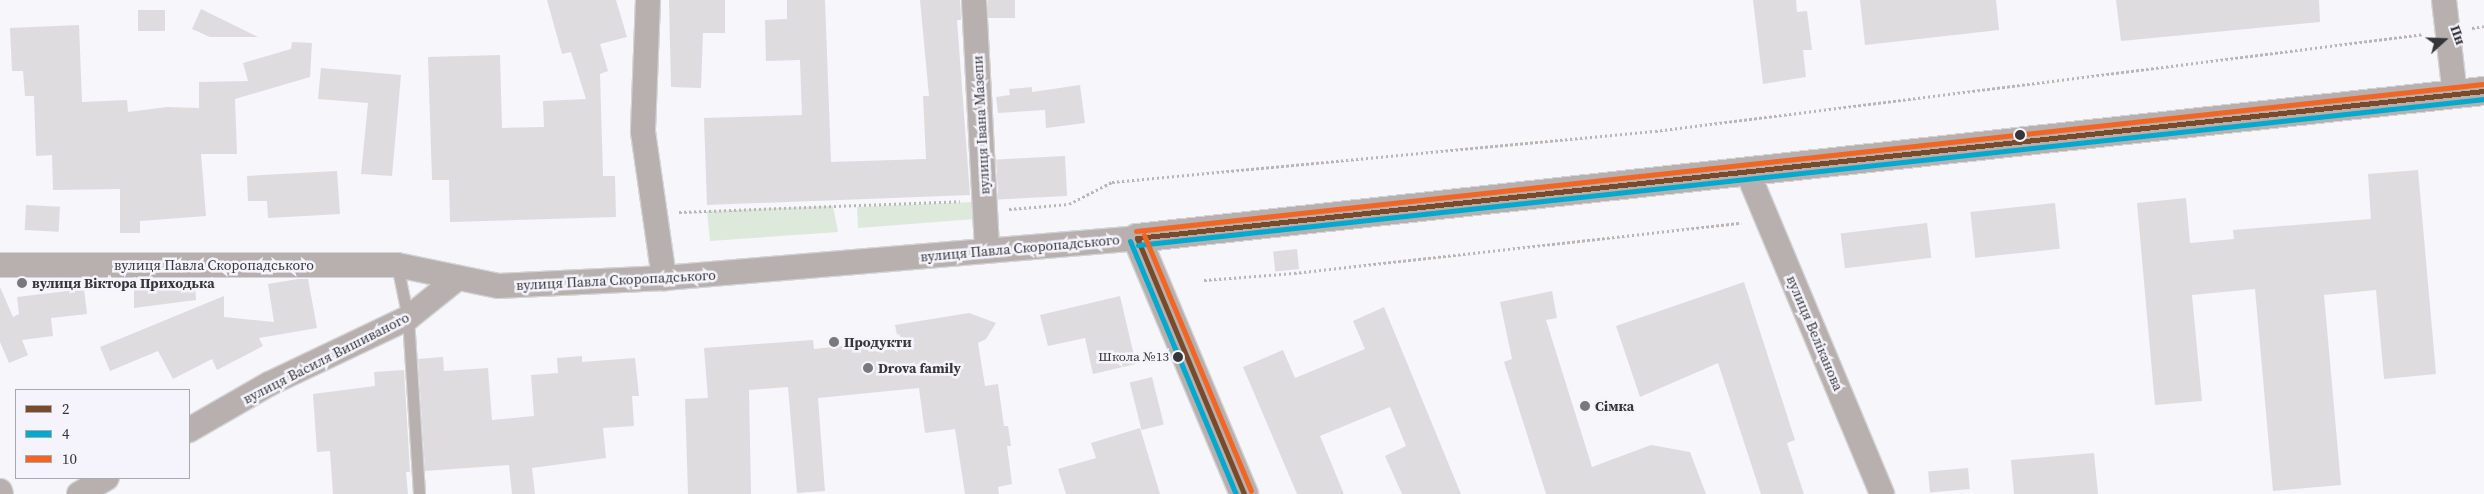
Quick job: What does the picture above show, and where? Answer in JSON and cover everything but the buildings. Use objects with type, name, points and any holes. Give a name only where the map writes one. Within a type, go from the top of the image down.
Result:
[{"type":"street","points":[[648,0],[643,132],[664,278]]},
{"type":"street","name":"вулиця Івана Мазепи","points":[[974,0],[986,251]]},
{"type":"street","points":[[2444,0],[2455,95]]},
{"type":"street","name":"вулиця Павла Скоропадського","points":[[0,265],[397,265],[498,286],[664,278],[1137,238],[2484,91]]},
{"type":"street","name":"вулиця Веліканова","points":[[1748,171],[1882,494]]},
{"type":"street","points":[[1137,238],[1244,494]]},
{"type":"street","name":"вулиця Василя Вишиваного","points":[[190,429],[269,384],[408,318],[458,278]]},
{"type":"street","points":[[79,494],[105,479]]},
{"type":"lane","points":[[397,265],[408,318],[419,494]]},
{"type":"path","points":[[654,213],[975,200],[985,210],[1069,204],[1112,182],[1655,131],[2484,26]]},
{"type":"path","points":[[1204,280],[1294,273],[1747,222]]},
{"type":"green space","points":[[973,202],[975,219],[858,228],[857,207]]},
{"type":"green space","points":[[833,206],[838,232],[710,241],[707,211]]},
{"type":"transit line","name":"10","points":[[1136,231],[2483,84]]},
{"type":"transit line","name":"2","points":[[1137,238],[2484,91]]},
{"type":"transit line","name":"4","points":[[1138,245],[2484,99]]},
{"type":"transit line","name":"10","points":[[1144,235],[1251,491]]},
{"type":"transit line","name":"2","points":[[1137,238],[1244,494]]},
{"type":"transit line","name":"4","points":[[1130,241],[1236,494]]},
{"type":"place","name":"вулиця Віктора Приходька","points":[[22,283]]},
{"type":"place","name":"Продукти","points":[[834,342]]},
{"type":"place","name":"Школа №13","points":[[1178,357]]},
{"type":"place","name":"Drova family","points":[[868,368]]},
{"type":"place","name":"Сімка","points":[[1585,406]]}]
